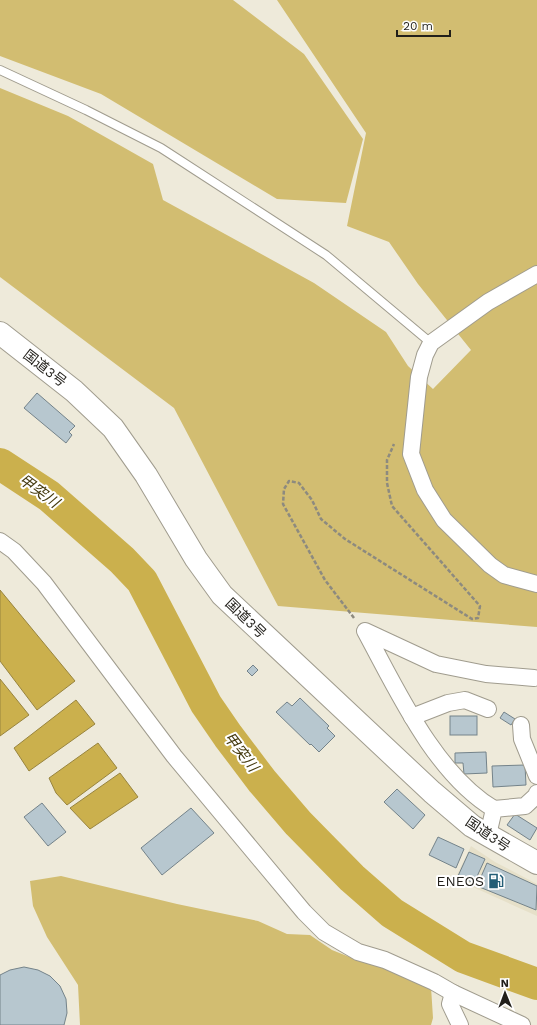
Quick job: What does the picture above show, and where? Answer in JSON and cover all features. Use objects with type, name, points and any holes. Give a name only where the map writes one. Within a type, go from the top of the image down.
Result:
[{"type":"highway","name":"国道3号","points":[[0,333],[74,391],[113,428],[146,475],[196,559],[222,595],[432,792],[472,826],[537,863]]},
{"type":"street","points":[[537,274],[488,302],[431,343],[425,355],[419,377],[411,454],[425,490],[444,520],[490,566],[504,575],[537,584]]},
{"type":"street","points":[[0,541],[14,551],[44,583],[174,756],[304,912],[324,932],[358,952],[385,960],[427,978],[453,993],[522,1025]]},
{"type":"street","points":[[365,631],[436,664],[486,674],[534,678]]},
{"type":"street","points":[[365,631],[412,718],[445,765],[478,799],[494,809],[525,806],[537,796],[537,793]]},
{"type":"street","points":[[412,718],[448,703],[465,700],[488,709]]},
{"type":"street","points":[[521,725],[522,739],[537,776]]},
{"type":"street","points":[[488,835],[494,809]]},
{"type":"street","points":[[453,993],[450,1004],[460,1025]]},
{"type":"lane","points":[[0,70],[86,110],[161,148],[326,255],[431,343]]},
{"type":"path","points":[[365,631],[325,580],[283,504],[284,489],[288,481],[299,483],[312,500],[321,519],[344,539],[472,619],[478,618],[480,612],[480,606],[392,506],[387,483],[387,460],[396,440]]},
{"type":"shaded area","points":[[0,0],[233,0],[304,54],[363,139],[346,203],[277,199],[101,94],[0,56]]},
{"type":"shaded area","points":[[277,0],[537,0],[537,627],[278,606],[174,408],[0,277],[0,88],[68,116],[153,164],[163,200],[314,283],[386,332],[408,366],[433,389],[471,350],[418,284],[389,242],[347,226],[366,133]]},
{"type":"shaded area","points":[[0,590],[75,681],[37,710],[0,661]]},
{"type":"shaded area","points":[[0,679],[29,715],[0,736]]},
{"type":"shaded area","points":[[76,700],[95,724],[29,771],[14,748]]},
{"type":"shaded area","points":[[98,743],[117,768],[67,805],[56,793],[49,778]]},
{"type":"shaded area","points":[[120,773],[138,797],[90,829],[70,808]]},
{"type":"shaded area","name":"ENEOS","points":[[471,846],[495,862],[537,884],[537,916],[455,879]]},
{"type":"shaded area","points":[[61,876],[177,904],[258,921],[287,934],[310,935],[332,950],[357,960],[386,967],[431,987],[433,1018],[431,1025],[80,1025],[78,985],[47,937],[33,906],[30,881]]},
{"type":"building","points":[[37,393],[75,426],[69,432],[72,435],[66,443],[24,408]]},
{"type":"building","points":[[253,665],[258,670],[252,676],[247,671]]},
{"type":"building","points":[[300,698],[329,726],[327,728],[335,736],[319,752],[276,712],[287,702],[292,706]]},
{"type":"building","points":[[504,712],[515,719],[511,725],[500,718]]},
{"type":"building","points":[[450,716],[477,716],[477,735],[450,735]]},
{"type":"building","points":[[486,752],[487,773],[464,774],[463,763],[455,763],[455,753]]},
{"type":"building","points":[[525,765],[526,785],[493,787],[492,766]]},
{"type":"building","points":[[397,789],[425,815],[413,829],[384,802]]},
{"type":"building","points":[[42,803],[66,832],[48,846],[24,817]]},
{"type":"building","points":[[191,808],[214,833],[162,875],[141,848]]},
{"type":"building","points":[[515,814],[537,828],[530,840],[507,825]]},
{"type":"building","points":[[438,837],[464,849],[456,868],[429,855]]},
{"type":"building","points":[[469,852],[485,859],[474,883],[458,876]]},
{"type":"building","points":[[487,863],[537,886],[536,910],[477,886]]},
{"type":"building","points":[[24,967],[38,970],[50,976],[60,986],[66,999],[67,1013],[64,1025],[0,1025],[0,975],[10,970]]},
{"type":"waterway","name":"甲突川","points":[[0,464],[49,496],[122,560],[142,581],[206,704],[228,736],[262,781],[298,823],[352,878],[392,913],[463,957],[537,984]]},
{"type":"place","name":"ENEOS","points":[[496,881]]}]
